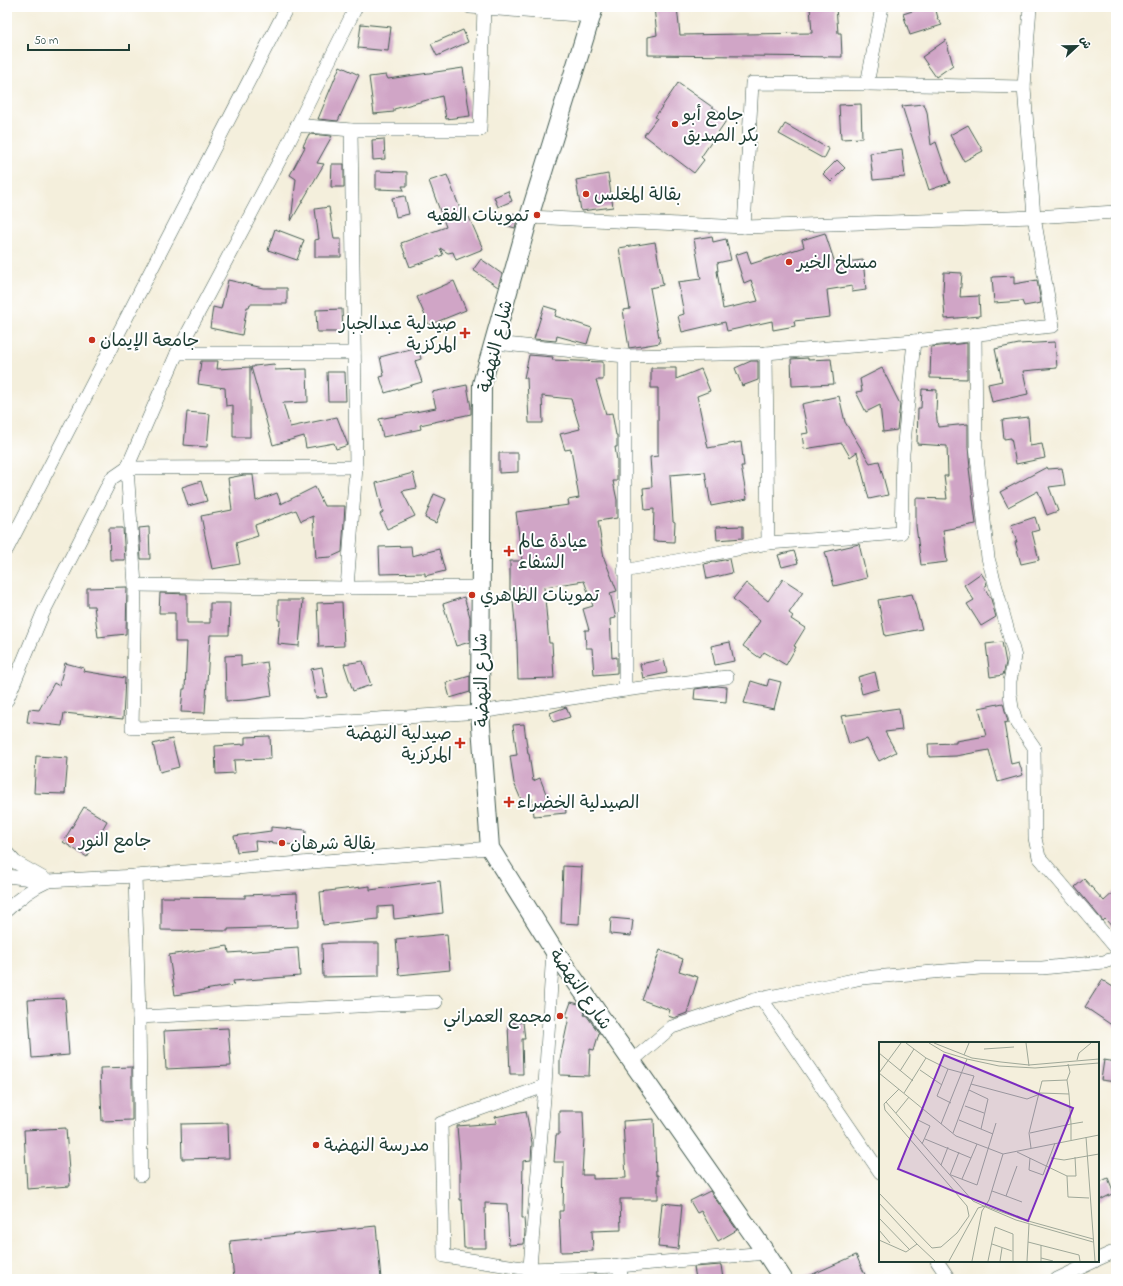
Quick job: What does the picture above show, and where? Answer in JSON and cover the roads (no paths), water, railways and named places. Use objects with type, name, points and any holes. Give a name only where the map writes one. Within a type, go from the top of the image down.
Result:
[{"type":"street","points":[[7,549],[287,7]]},
{"type":"street","points":[[356,7],[297,125],[177,353],[127,468],[135,585],[132,728],[303,724],[480,712],[625,690],[727,677]]},
{"type":"street","points":[[470,7],[592,12]]},
{"type":"street","points":[[867,84],[882,7]]},
{"type":"street","points":[[494,343],[624,356],[766,353],[1053,326],[1034,216],[1024,87],[1030,7]]},
{"type":"street","points":[[297,125],[351,130],[480,130],[484,8]]},
{"type":"street","name":"شارع النهضة","points":[[592,12],[529,217],[482,384],[480,712],[490,848],[553,949],[783,1279]]},
{"type":"street","points":[[744,226],[752,84],[867,84],[1024,87]]},
{"type":"street","points":[[347,588],[356,467],[351,130]]},
{"type":"street","points":[[529,217],[744,226],[1116,212]]},
{"type":"street","points":[[975,334],[976,447],[988,558],[1015,657],[1010,681],[1012,708],[1016,721],[1034,747],[1035,838],[1039,857],[1116,948]]},
{"type":"street","points":[[624,571],[768,543],[901,533],[902,453],[914,340]]},
{"type":"street","points":[[177,353],[354,353]]},
{"type":"street","points":[[766,353],[768,543]]},
{"type":"street","points":[[624,356],[625,690]]},
{"type":"street","points":[[7,700],[43,613],[111,480],[127,468],[356,467]]},
{"type":"street","points":[[135,585],[347,588],[480,587]]},
{"type":"street","points":[[7,876],[48,881],[135,876],[490,848]]},
{"type":"street","points":[[7,853],[15,862],[48,881]]},
{"type":"street","points":[[135,876],[141,1175]]},
{"type":"street","points":[[7,910],[33,888],[48,881]]},
{"type":"street","points":[[529,1274],[553,949]]},
{"type":"street","points":[[632,1062],[672,1027],[761,998],[862,978],[980,968],[1042,968],[1104,962],[1116,958]]},
{"type":"street","points":[[761,998],[879,1171]]},
{"type":"street","points":[[139,1016],[436,1002]]},
{"type":"street","points":[[544,1086],[441,1123],[444,1256],[529,1274],[766,1253]]},
{"type":"street","points":[[1099,1259],[1116,1251]]},
{"type":"street","points":[[938,1262],[949,1279]]},
{"type":"street","points":[[1057,1279],[1093,1262]]},
{"type":"street","points":[[619,1266],[622,1279]]},
{"type":"place","name":"جامع أبو بكر الصديق","points":[[675,124]]},
{"type":"place","name":"بقالة المغلس","points":[[586,194]]},
{"type":"place","name":"تموينات الفقيه","points":[[537,215]]},
{"type":"place","name":"مسلخ الخير","points":[[789,262]]},
{"type":"place","name":"صيدلية عبدالجبار المركزية","points":[[465,333]]},
{"type":"place","name":"جامعة الإيمان","points":[[92,340]]},
{"type":"place","name":"عيادة عالم الشفاء","points":[[509,551]]},
{"type":"place","name":"تموينات الظاهري","points":[[472,595]]},
{"type":"place","name":"صيدلية النهضة المركزية","points":[[460,743]]},
{"type":"place","name":"الصيدلية الخضراء","points":[[509,802]]},
{"type":"place","name":"جامع النور","points":[[71,840]]},
{"type":"place","name":"بقالة شرهان","points":[[282,843]]},
{"type":"place","name":"مجمع العمراني","points":[[560,1016]]},
{"type":"place","name":"مدرسة النهضة","points":[[316,1145]]}]
